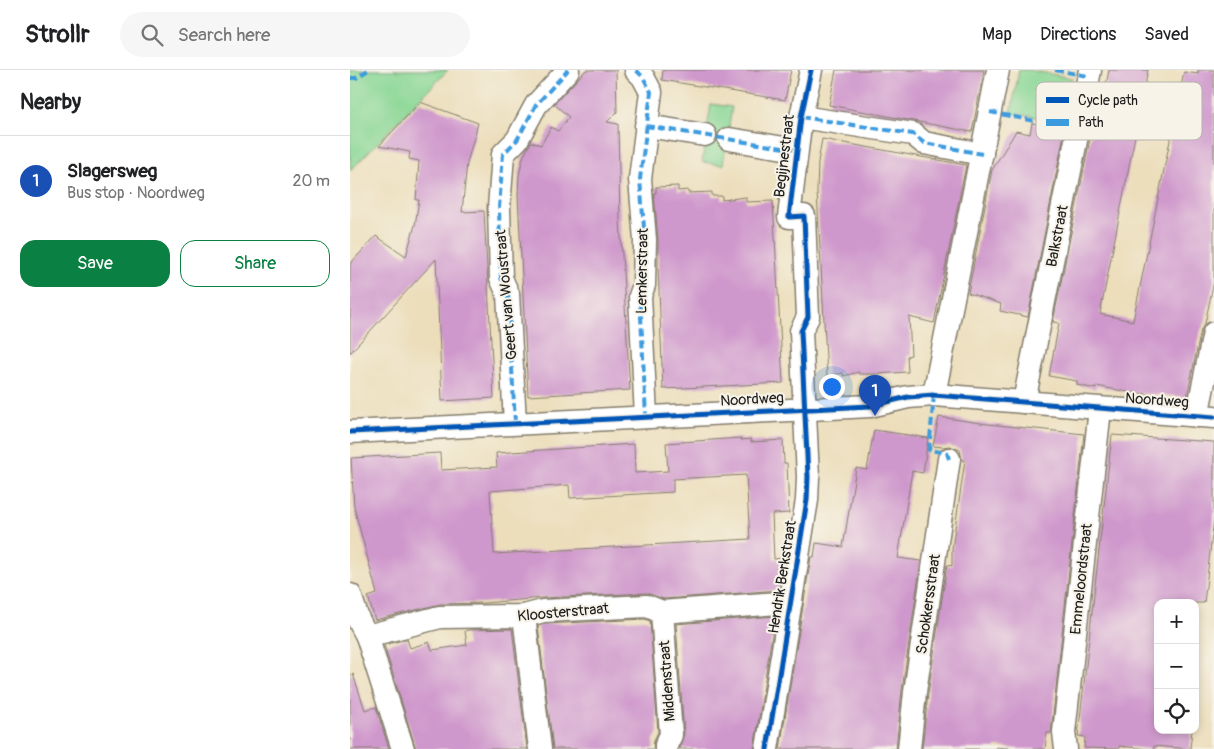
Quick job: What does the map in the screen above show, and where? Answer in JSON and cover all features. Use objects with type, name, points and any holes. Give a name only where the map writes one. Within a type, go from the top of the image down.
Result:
[{"type":"street","name":"Geert van Woustraat","points":[[515,423],[508,294],[501,278],[499,208],[503,154],[517,140],[536,105],[568,70]]},
{"type":"street","name":"Lemkerstraat","points":[[636,70],[651,92],[640,179],[645,240],[644,285],[640,296],[646,417]]},
{"type":"street","name":"Begijnestraat","points":[[804,408],[801,331],[808,317],[804,216],[789,216],[796,150],[811,70]]},
{"type":"street","points":[[934,395],[998,70]]},
{"type":"street","points":[[801,117],[912,134],[924,143],[982,154]]},
{"type":"street","points":[[646,126],[705,135]]},
{"type":"street","points":[[729,139],[796,150]]},
{"type":"street","name":"Balkstraat","points":[[1024,402],[1076,140]]},
{"type":"street","points":[[1206,417],[1214,333]]},
{"type":"street","name":"Noordweg","points":[[350,432],[870,406],[908,397],[934,395],[1206,417]]},
{"type":"street","name":"Hendrik Berkstraat","points":[[767,749],[807,500],[808,478],[804,408]]},
{"type":"street","name":"Emmeloordstraat","points":[[1066,749],[1064,732],[1100,409]]},
{"type":"street","name":"Schokkersstraat","points":[[909,749],[915,692],[949,459]]},
{"type":"street","points":[[350,595],[358,619],[367,636],[403,749]]},
{"type":"street","name":"Kloosterstraat","points":[[367,636],[440,617],[524,616],[543,611],[647,606],[662,612],[791,602]]},
{"type":"street","name":"Middenstraat","points":[[662,612],[671,735],[666,749]]},
{"type":"street","points":[[524,616],[540,749]]},
{"type":"green space","points":[[350,70],[448,70],[350,171]]},
{"type":"green space","points":[[1019,70],[1072,78],[1071,82],[1036,82],[1036,117],[1011,113]]},
{"type":"green space","points":[[711,104],[732,107],[723,165],[702,162]]},
{"type":"building","points":[[586,70],[616,70],[617,112],[607,122],[618,124],[620,221],[630,390],[528,396],[518,195],[519,175],[523,157],[531,142],[541,145],[551,127],[558,131],[569,117],[554,104]]},
{"type":"building","points":[[663,70],[791,70],[785,100],[662,80]]},
{"type":"building","points":[[836,70],[984,70],[972,132],[829,105]]},
{"type":"building","points":[[1109,70],[1148,70],[1146,82],[1107,82]]},
{"type":"building","points":[[1198,70],[1214,70],[1214,281],[1205,323],[1201,330],[1187,397],[1134,393],[1096,386],[1096,389],[1077,385],[1077,381],[1049,376],[1059,323],[1053,322],[1090,140],[1134,140],[1100,314],[1133,321],[1170,140],[1202,140],[1202,82],[1182,82],[1184,72],[1198,74]]},
{"type":"building","points":[[420,102],[478,123],[467,163],[462,212],[484,211],[494,398],[442,401],[436,259],[350,353],[350,264],[376,236],[406,256],[415,225],[419,200],[416,200],[419,161],[409,159],[410,152],[379,146]]},
{"type":"building","points":[[1032,123],[1036,124],[1036,140],[1063,140],[1028,317],[1000,311],[1001,304],[968,293],[992,170],[1016,131],[1030,134]]},
{"type":"building","points":[[822,139],[966,165],[934,323],[909,317],[911,355],[907,356],[908,372],[859,374],[859,372],[843,376],[843,373],[827,376],[817,192],[818,162]]},
{"type":"building","points":[[678,186],[678,191],[688,190],[688,193],[712,192],[712,196],[722,196],[722,200],[746,197],[746,202],[773,201],[783,383],[663,389],[658,239],[654,193],[656,193],[656,187]]},
{"type":"building","points":[[939,417],[1084,434],[1051,733],[1047,733],[1045,749],[996,747],[996,749],[922,749],[947,565],[952,566],[952,549],[965,460],[962,460],[960,450],[950,446],[933,446]]},
{"type":"building","points":[[874,430],[928,438],[923,473],[912,471],[898,558],[921,561],[902,690],[896,749],[780,749],[811,557],[814,557],[816,543],[843,547],[856,468],[867,470]]},
{"type":"building","points":[[1112,435],[1214,442],[1214,518],[1204,603],[1199,603],[1199,599],[1154,599],[1154,734],[1192,734],[1190,749],[1154,746],[1154,749],[1119,746],[1119,749],[1084,748],[1085,737],[1078,736]]},
{"type":"building","points":[[741,438],[741,440],[751,439],[751,442],[783,440],[784,463],[787,463],[789,513],[772,514],[774,559],[784,558],[779,590],[664,599],[646,593],[440,604],[375,620],[368,597],[377,594],[354,507],[351,458],[440,453],[441,470],[497,467],[496,453],[634,444],[635,473],[668,471],[666,443]],"holes":[[[746,475],[750,539],[494,554],[490,491],[569,485],[570,498],[673,492],[673,479]]]},
{"type":"building","points":[[775,616],[754,749],[679,749],[684,734],[676,624]]},
{"type":"building","points":[[645,619],[650,621],[658,732],[654,740],[653,749],[553,749],[538,626],[545,624]]},
{"type":"building","points":[[512,629],[527,749],[416,749],[384,645],[407,639],[410,648],[429,642],[432,650],[467,645],[465,631],[468,630]]},
{"type":"building","points":[[353,674],[365,710],[376,707],[389,749],[350,749],[350,675]]},
{"type":"marked path","points":[[350,78],[356,78],[368,70]]},
{"type":"marked path","points":[[515,423],[508,294],[501,278],[499,208],[503,154],[517,140],[536,105],[568,70]]},
{"type":"marked path","points":[[636,70],[643,77],[651,92],[640,179],[645,240],[644,285],[640,296],[646,417]]},
{"type":"marked path","points":[[1055,70],[1088,76]]},
{"type":"marked path","points":[[990,112],[1036,121]]},
{"type":"marked path","points":[[801,117],[913,134],[924,143],[982,154]]},
{"type":"marked path","points":[[646,126],[796,150]]},
{"type":"marked path","points":[[934,395],[929,450],[947,453],[949,459]]},
{"type":"cycle path","points":[[767,749],[807,500],[808,477],[801,331],[808,317],[804,216],[789,217],[801,117],[811,70]]},
{"type":"cycle path","points":[[350,432],[870,406],[908,397],[934,395],[1214,417]]},
{"type":"place","name":"Slagersweg","points":[[875,416]]}]
